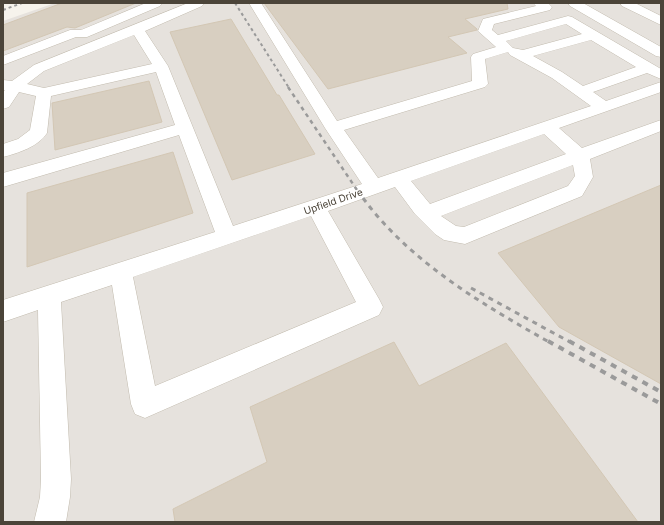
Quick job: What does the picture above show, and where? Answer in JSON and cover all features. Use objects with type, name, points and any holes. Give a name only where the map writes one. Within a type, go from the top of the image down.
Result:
[{"type":"street","points":[[3,61],[76,33],[82,34],[156,3]]},
{"type":"street","points":[[3,104],[9,85],[39,68],[198,3]]},
{"type":"street","points":[[255,3],[333,128],[374,187]]},
{"type":"street","points":[[574,3],[657,48]]},
{"type":"street","points":[[626,3],[661,21]]},
{"type":"street","points":[[604,107],[582,91],[501,44],[485,31],[488,22],[543,5],[593,35],[657,83]]},
{"type":"street","points":[[333,128],[480,84],[478,57],[501,44],[568,20]]},
{"type":"street","points":[[137,29],[161,66],[227,237]]},
{"type":"street","points":[[522,55],[593,35]]},
{"type":"street","points":[[9,85],[44,93],[161,66]]},
{"type":"street","points":[[582,91],[657,83]]},
{"type":"street","name":"Upfield Drive","points":[[3,311],[316,208],[604,107],[657,83]]},
{"type":"street","points":[[3,151],[24,143],[38,133],[44,93]]},
{"type":"street","points":[[427,214],[661,125]]},
{"type":"street","points":[[399,179],[427,214],[450,233],[465,236],[576,191],[584,177],[580,156],[547,127]]},
{"type":"street","points":[[3,180],[185,128]]},
{"type":"street","points":[[121,272],[145,404],[371,308],[316,208]]},
{"type":"street","points":[[49,296],[56,479],[55,497],[50,522]]},
{"type":"shaded area","points":[[55,3],[661,3],[661,522],[3,522],[3,21]]},
{"type":"building","points":[[62,3],[136,3],[75,28],[67,27],[3,51],[3,25]]},
{"type":"building","points":[[264,3],[507,3],[508,9],[465,19],[477,30],[448,37],[467,53],[328,89]]},
{"type":"building","points":[[231,19],[315,154],[232,180],[170,32]]},
{"type":"building","points":[[149,81],[162,122],[55,150],[52,103]]},
{"type":"building","points":[[173,152],[193,213],[27,267],[27,193]]},
{"type":"building","points":[[661,185],[661,384],[559,327],[498,253]]},
{"type":"building","points":[[394,342],[419,386],[506,343],[638,522],[175,522],[173,509],[267,462],[250,407]]},
{"type":"railway","points":[[3,10],[22,3]]},
{"type":"railway","points":[[235,3],[289,88]]},
{"type":"railway","points":[[288,87],[363,199]]},
{"type":"railway","points":[[363,198],[402,242],[448,280],[473,297],[549,342]]},
{"type":"railway","points":[[471,288],[570,342]]},
{"type":"railway","points":[[548,341],[661,404]]},
{"type":"railway","points":[[569,341],[661,392]]}]
